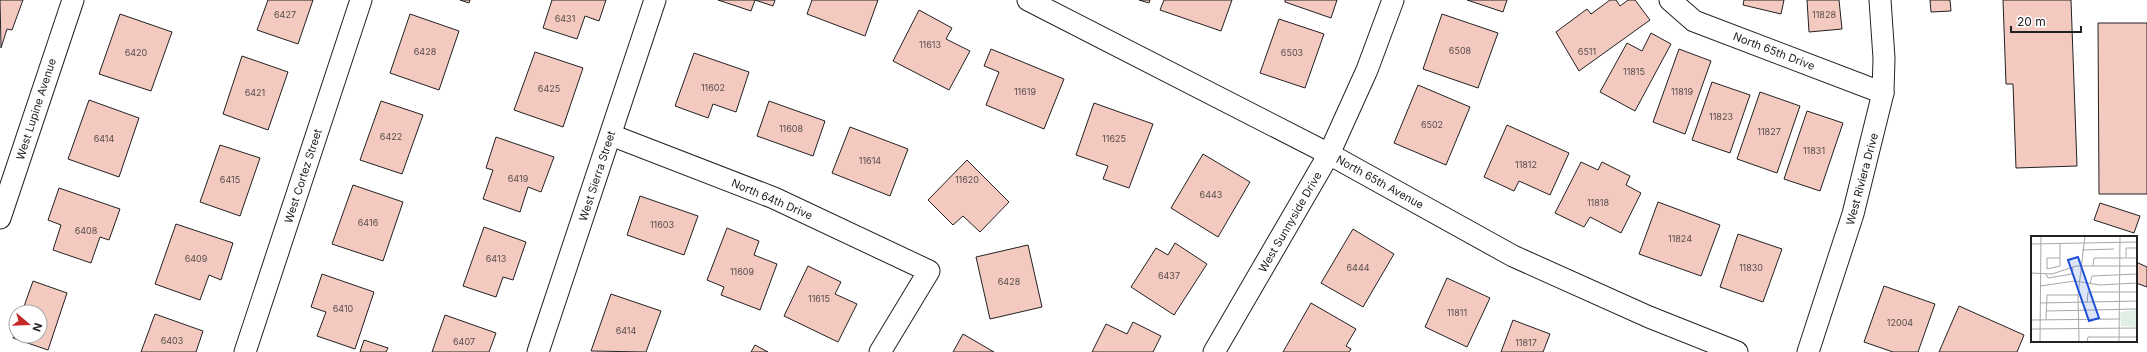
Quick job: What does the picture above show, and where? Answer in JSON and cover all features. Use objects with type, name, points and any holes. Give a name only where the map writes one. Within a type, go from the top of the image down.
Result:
[{"type":"street","name":"West Lupine Avenue","points":[[0,218],[73,0]]},
{"type":"street","name":"West Cortez Street","points":[[245,352],[361,0]]},
{"type":"street","name":"West Sierra Street","points":[[538,352],[655,0]]},
{"type":"street","name":"North 65th Avenue","points":[[1028,0],[1329,154],[1513,256],[1649,317],[1737,352]]},
{"type":"street","name":"West Sunnyside Drive","points":[[1214,352],[1329,154],[1367,70],[1394,0]]},
{"type":"street","name":"North 65th Drive","points":[[1670,0],[1694,21],[1883,93]]},
{"type":"street","name":"West Riviera Drive","points":[[1808,352],[1853,214],[1883,93],[1884,58],[1880,0]]},
{"type":"street","name":"North 64th Drive","points":[[611,135],[774,198],[929,271],[880,352]]},
{"type":"building","points":[[0,0],[23,0],[12,30],[7,29],[1,48]]},
{"type":"building","points":[[268,0],[313,0],[298,44],[257,30]]},
{"type":"building","points":[[460,0],[470,0],[469,3]]},
{"type":"building","points":[[552,0],[606,0],[599,21],[585,16],[577,39],[543,28]]},
{"type":"building","points":[[718,0],[755,0],[751,11]]},
{"type":"building","points":[[755,0],[775,0],[773,6]]},
{"type":"building","points":[[812,0],[878,0],[865,36],[807,14]]},
{"type":"building","points":[[1139,0],[1150,0],[1149,3]]},
{"type":"building","points":[[1164,0],[1232,0],[1221,31],[1160,10]]},
{"type":"building","points":[[1285,0],[1337,0],[1331,18],[1285,2]]},
{"type":"building","points":[[1467,0],[1507,0],[1503,12]]},
{"type":"building","points":[[1610,0],[1616,0],[1620,6],[1628,0],[1635,0],[1650,20],[1579,71],[1556,32],[1587,9],[1591,14]]},
{"type":"building","points":[[1744,0],[1784,0],[1781,14],[1743,5]]},
{"type":"building","points":[[1807,0],[1839,0],[1842,29],[1809,32]]},
{"type":"building","points":[[1930,0],[1950,0],[1951,11],[1931,12]]},
{"type":"building","points":[[2003,0],[2071,0],[2077,166],[2016,168],[2013,84],[2006,84]]},
{"type":"building","points":[[919,10],[952,28],[946,39],[970,51],[949,90],[893,61]]},
{"type":"building","points":[[120,14],[172,32],[151,91],[99,74]]},
{"type":"building","points":[[410,14],[459,31],[439,90],[390,73]]},
{"type":"building","points":[[1442,14],[1498,33],[1478,88],[1423,69]]},
{"type":"building","points":[[1279,19],[1324,34],[1305,88],[1260,73]]},
{"type":"building","points":[[2098,23],[2147,23],[2147,194],[2099,194]]},
{"type":"building","points":[[1651,33],[1671,44],[1635,111],[1600,92],[1627,43],[1642,51]]},
{"type":"building","points":[[991,49],[1064,79],[1044,129],[986,105],[999,72],[984,66]]},
{"type":"building","points":[[1679,49],[1711,61],[1685,134],[1653,122]]},
{"type":"building","points":[[535,52],[583,68],[563,127],[514,110]]},
{"type":"building","points":[[694,53],[749,72],[736,112],[713,104],[708,118],[675,106]]},
{"type":"building","points":[[242,56],[288,72],[268,130],[223,114]]},
{"type":"building","points":[[1712,82],[1750,95],[1730,153],[1692,140]]},
{"type":"building","points":[[1418,85],[1470,107],[1446,165],[1394,143]]},
{"type":"building","points":[[1760,92],[1800,106],[1777,173],[1737,159]]},
{"type":"building","points":[[89,100],[139,118],[119,177],[68,159]]},
{"type":"building","points":[[381,101],[423,115],[402,174],[360,160]]},
{"type":"building","points":[[769,101],[825,121],[813,156],[757,136]]},
{"type":"building","points":[[1094,103],[1153,124],[1129,188],[1103,179],[1108,166],[1076,155]]},
{"type":"building","points":[[1807,111],[1843,123],[1820,191],[1784,179]]},
{"type":"building","points":[[1507,125],[1569,153],[1550,195],[1519,181],[1514,191],[1484,177]]},
{"type":"building","points":[[850,127],[908,149],[890,196],[832,173]]},
{"type":"building","points":[[496,137],[554,157],[541,192],[528,187],[520,212],[483,199],[493,170],[486,168]]},
{"type":"building","points":[[220,145],[260,158],[240,216],[200,202]]},
{"type":"building","points":[[1203,154],[1250,182],[1218,237],[1171,208]]},
{"type":"building","points":[[967,160],[1009,202],[980,232],[963,216],[953,225],[928,200]]},
{"type":"building","points":[[1581,162],[1598,170],[1602,162],[1630,176],[1626,185],[1641,193],[1621,233],[1590,217],[1584,227],[1555,213]]},
{"type":"building","points":[[353,185],[403,202],[383,261],[332,244]]},
{"type":"building","points":[[59,188],[120,209],[109,240],[100,237],[91,263],[53,250],[61,225],[48,220]]},
{"type":"building","points":[[640,196],[698,216],[684,255],[627,235]]},
{"type":"building","points":[[1658,202],[1720,225],[1701,276],[1639,254]]},
{"type":"building","points":[[2100,203],[2140,216],[2134,233],[2094,220]]},
{"type":"building","points":[[176,224],[233,243],[221,280],[209,275],[200,300],[155,284]]},
{"type":"building","points":[[484,227],[526,242],[513,280],[503,277],[496,297],[463,286]]},
{"type":"building","points":[[727,228],[759,241],[754,255],[777,264],[760,310],[721,295],[724,287],[707,280]]},
{"type":"building","points":[[1353,229],[1394,254],[1363,307],[1321,283]]},
{"type":"building","points":[[1738,234],[1782,249],[1763,302],[1720,287]]},
{"type":"building","points":[[1175,243],[1207,264],[1174,315],[1131,287],[1156,248],[1168,255]]},
{"type":"building","points":[[1028,245],[1042,307],[990,319],[976,257]]},
{"type":"building","points":[[2137,262],[2147,267],[2147,287],[2137,283]]},
{"type":"building","points":[[808,266],[841,282],[835,294],[857,304],[838,342],[784,316]]},
{"type":"building","points":[[322,274],[374,292],[355,349],[317,336],[326,312],[311,307]]},
{"type":"building","points":[[1447,278],[1490,298],[1467,347],[1425,327]]},
{"type":"building","points":[[33,281],[67,293],[48,350],[30,344],[48,344],[48,304],[25,304]]},
{"type":"building","points":[[1884,286],[1935,304],[1918,352],[1893,352],[1864,342]]},
{"type":"building","points":[[611,294],[661,311],[646,352],[591,351]]},
{"type":"building","points":[[1311,303],[1356,329],[1346,346],[1351,349],[1349,352],[1283,352]]},
{"type":"building","points":[[1959,306],[2024,335],[2017,352],[1939,352]]},
{"type":"building","points":[[155,314],[203,331],[196,352],[141,352]]},
{"type":"building","points":[[445,315],[496,333],[489,352],[432,352]]},
{"type":"building","points":[[1513,320],[1550,334],[1543,352],[1501,352]]},
{"type":"building","points":[[1133,322],[1161,336],[1153,352],[1092,352],[1106,324],[1127,334]]},
{"type":"building","points":[[963,334],[994,352],[953,352]]},
{"type":"building","points":[[364,340],[388,348],[386,352],[360,352]]},
{"type":"building","points":[[755,345],[768,352],[751,352]]}]
